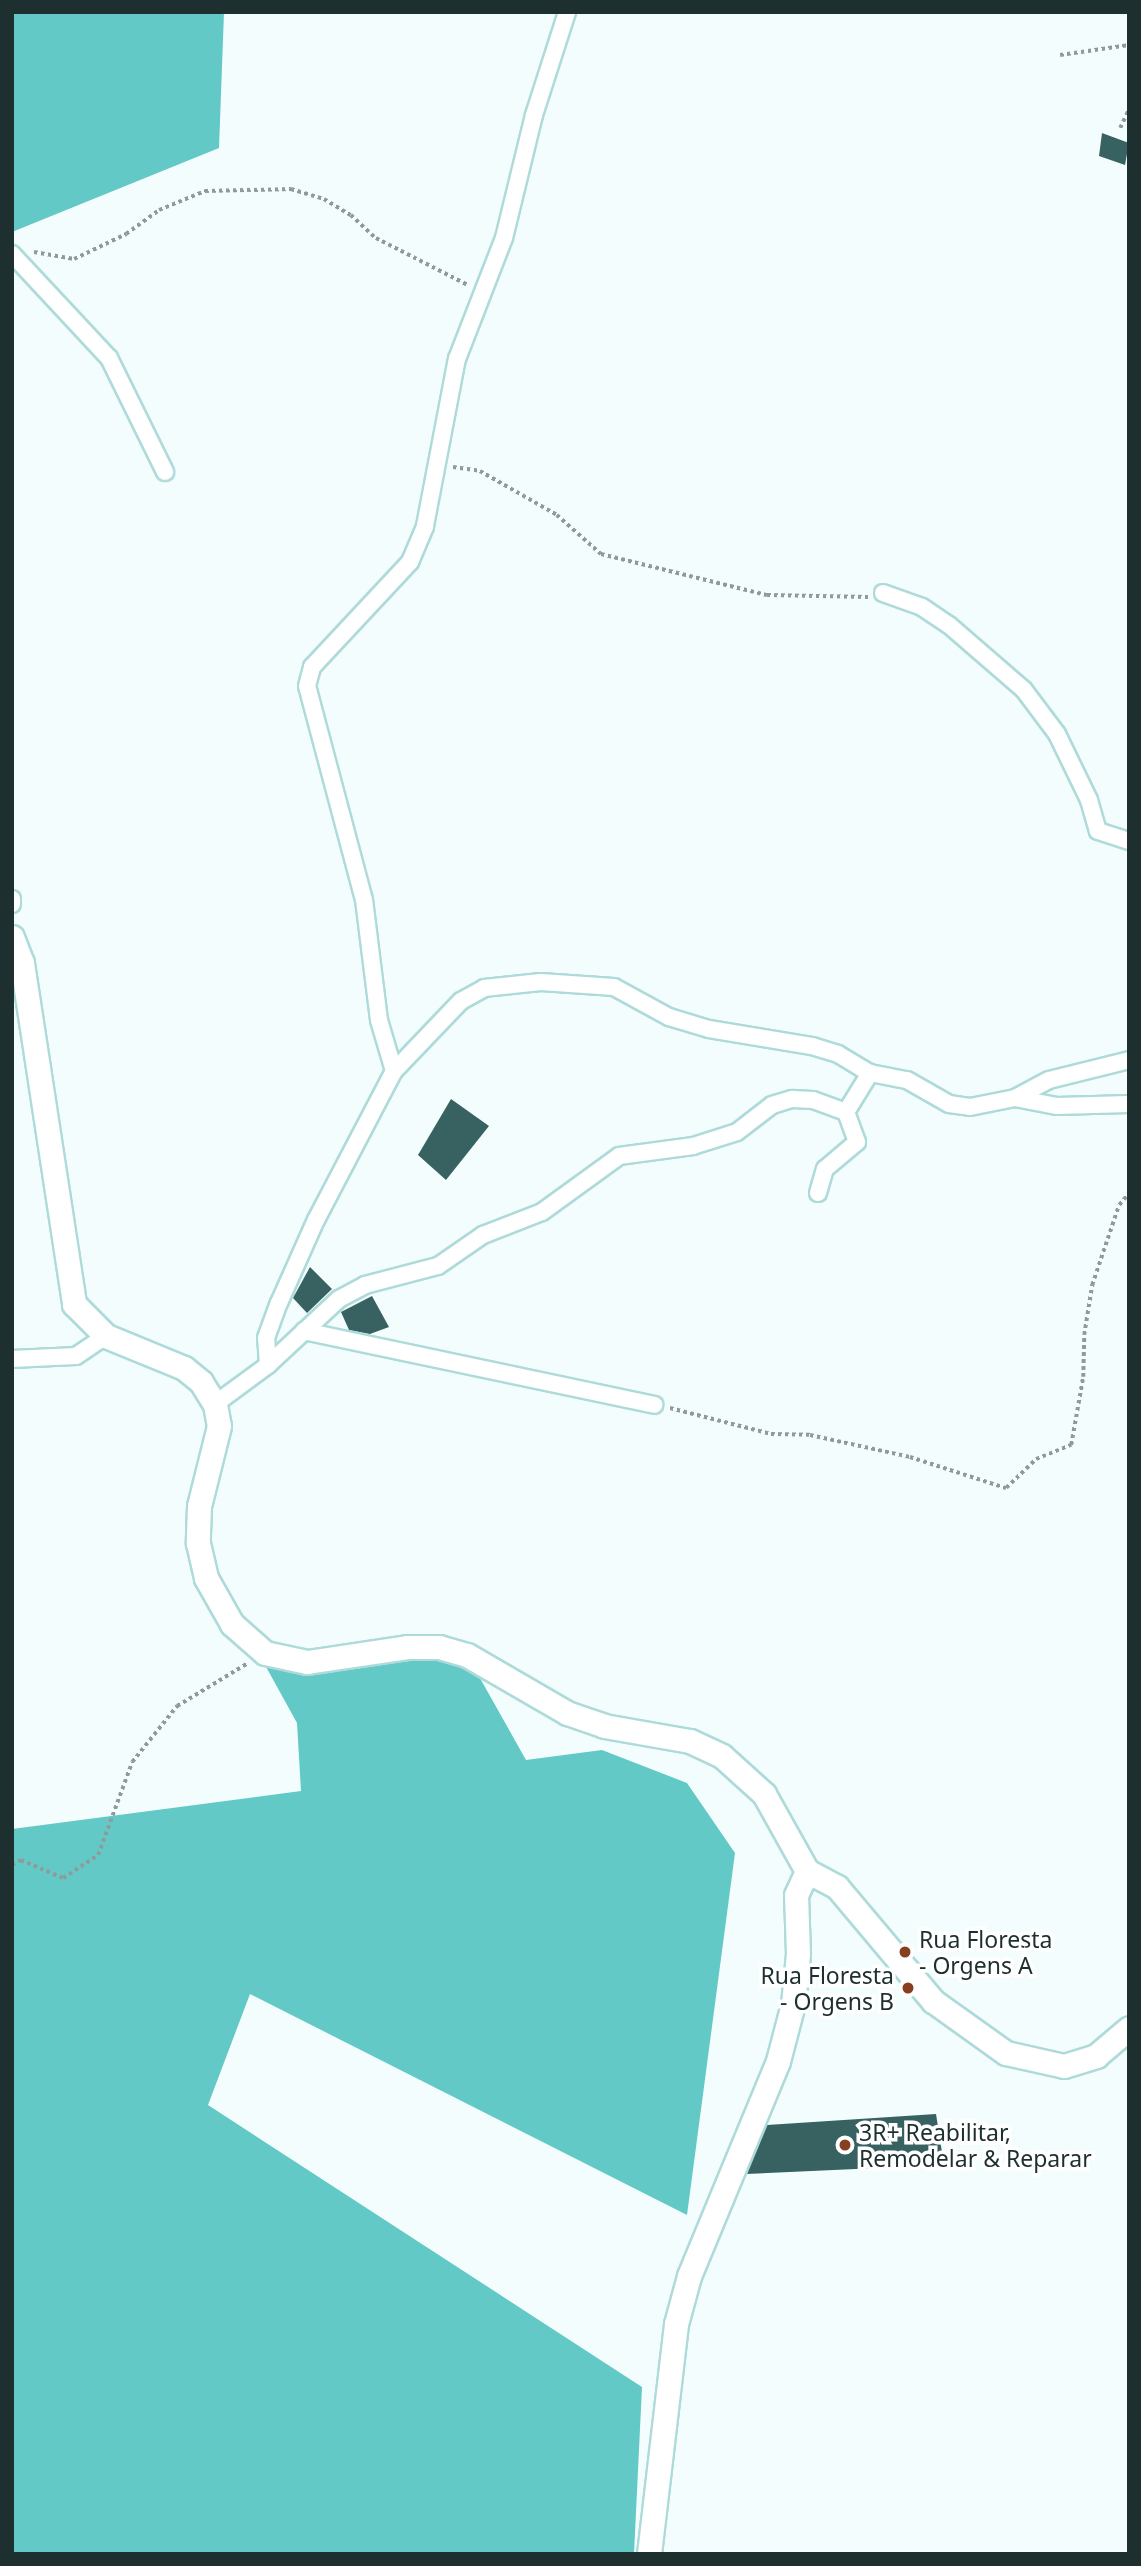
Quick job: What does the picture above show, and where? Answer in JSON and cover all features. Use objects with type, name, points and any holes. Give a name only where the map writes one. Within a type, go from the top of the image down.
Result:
[{"type":"street","points":[[394,1071],[379,1020],[364,900],[307,686],[312,667],[410,562],[425,526],[457,359],[505,238],[534,115],[567,12]]},
{"type":"street","points":[[12,254],[109,358],[165,472]]},
{"type":"street","points":[[883,593],[922,607],[949,625],[1024,690],[1057,734],[1089,800],[1098,831],[1129,841]]},
{"type":"street","points":[[12,937],[22,963],[41,1079],[68,1283],[74,1304],[106,1336],[184,1368],[201,1382],[215,1404],[219,1426],[199,1506],[198,1543],[206,1578],[232,1624],[265,1653],[307,1662],[407,1647],[439,1647],[467,1655],[567,1713],[604,1727],[690,1741],[722,1756],[765,1794],[807,1871],[837,1887],[933,2001],[1006,2053],[1064,2066],[1096,2056],[1129,2028]]},
{"type":"street","points":[[268,1365],[266,1338],[279,1303],[316,1220],[394,1071],[461,1001],[484,988],[541,982],[614,987],[668,1017],[709,1029],[813,1046],[838,1054],[870,1073],[907,1080],[949,1104],[970,1107],[1015,1098],[1049,1080],[1129,1060]]},
{"type":"street","points":[[846,1112],[870,1073]]},
{"type":"street","points":[[1015,1098],[1057,1105],[1129,1104]]},
{"type":"street","points":[[215,1404],[268,1365],[339,1299],[365,1285],[438,1266],[483,1235],[542,1212],[619,1156],[694,1146],[737,1132],[772,1105],[792,1099],[813,1100],[846,1112],[857,1142],[825,1169],[818,1193]]},
{"type":"street","points":[[304,1331],[654,1405]]},
{"type":"street","points":[[14,1357],[76,1356],[106,1336]]},
{"type":"street","points":[[649,2554],[676,2324],[689,2276],[778,2061],[793,2004],[798,1954],[796,1895],[807,1871]]},
{"type":"path","points":[[1060,55],[1129,45]]},
{"type":"path","points":[[1120,128],[1129,109]]},
{"type":"path","points":[[30,251],[74,259],[126,233],[159,210],[205,191],[291,190],[324,199],[351,215],[376,238],[483,293]]},
{"type":"path","points":[[437,464],[480,471],[557,515],[601,554],[767,595],[856,600],[883,593]]},
{"type":"path","points":[[654,1405],[771,1434],[810,1435],[910,1457],[1006,1488],[1036,1459],[1071,1445],[1083,1377],[1084,1335],[1092,1285],[1119,1205],[1129,1193]]},
{"type":"path","points":[[12,1864],[21,1860],[63,1878],[98,1855],[132,1762],[177,1706],[265,1653]]},
{"type":"shaded area","points":[[12,12],[224,12],[219,148],[12,232]]},
{"type":"shaded area","points":[[254,1645],[265,1653],[467,1655],[526,1760],[602,1750],[687,1783],[735,1853],[687,2215],[250,1994],[208,2105],[642,2387],[634,2554],[12,2554],[12,1829],[301,1791],[297,1723]]},
{"type":"building","points":[[1102,133],[1129,143],[1125,165],[1099,156]]},
{"type":"building","points":[[451,1099],[489,1126],[446,1180],[418,1155]]},
{"type":"building","points":[[310,1267],[332,1289],[307,1313],[293,1298]]},
{"type":"building","points":[[372,1296],[389,1327],[370,1334],[349,1330],[341,1312]]},
{"type":"building","name":"3R+ Reabilitar, Remodelar & Reparar","points":[[936,2114],[944,2165],[746,2174],[767,2125]]},
{"type":"place","name":"Rua Floresta - Orgens A","points":[[905,1952]]},
{"type":"place","name":"Rua Floresta - Orgens B","points":[[908,1988]]},
{"type":"place","name":"3R+ Reabilitar, Remodelar & Reparar","points":[[845,2145]]}]
